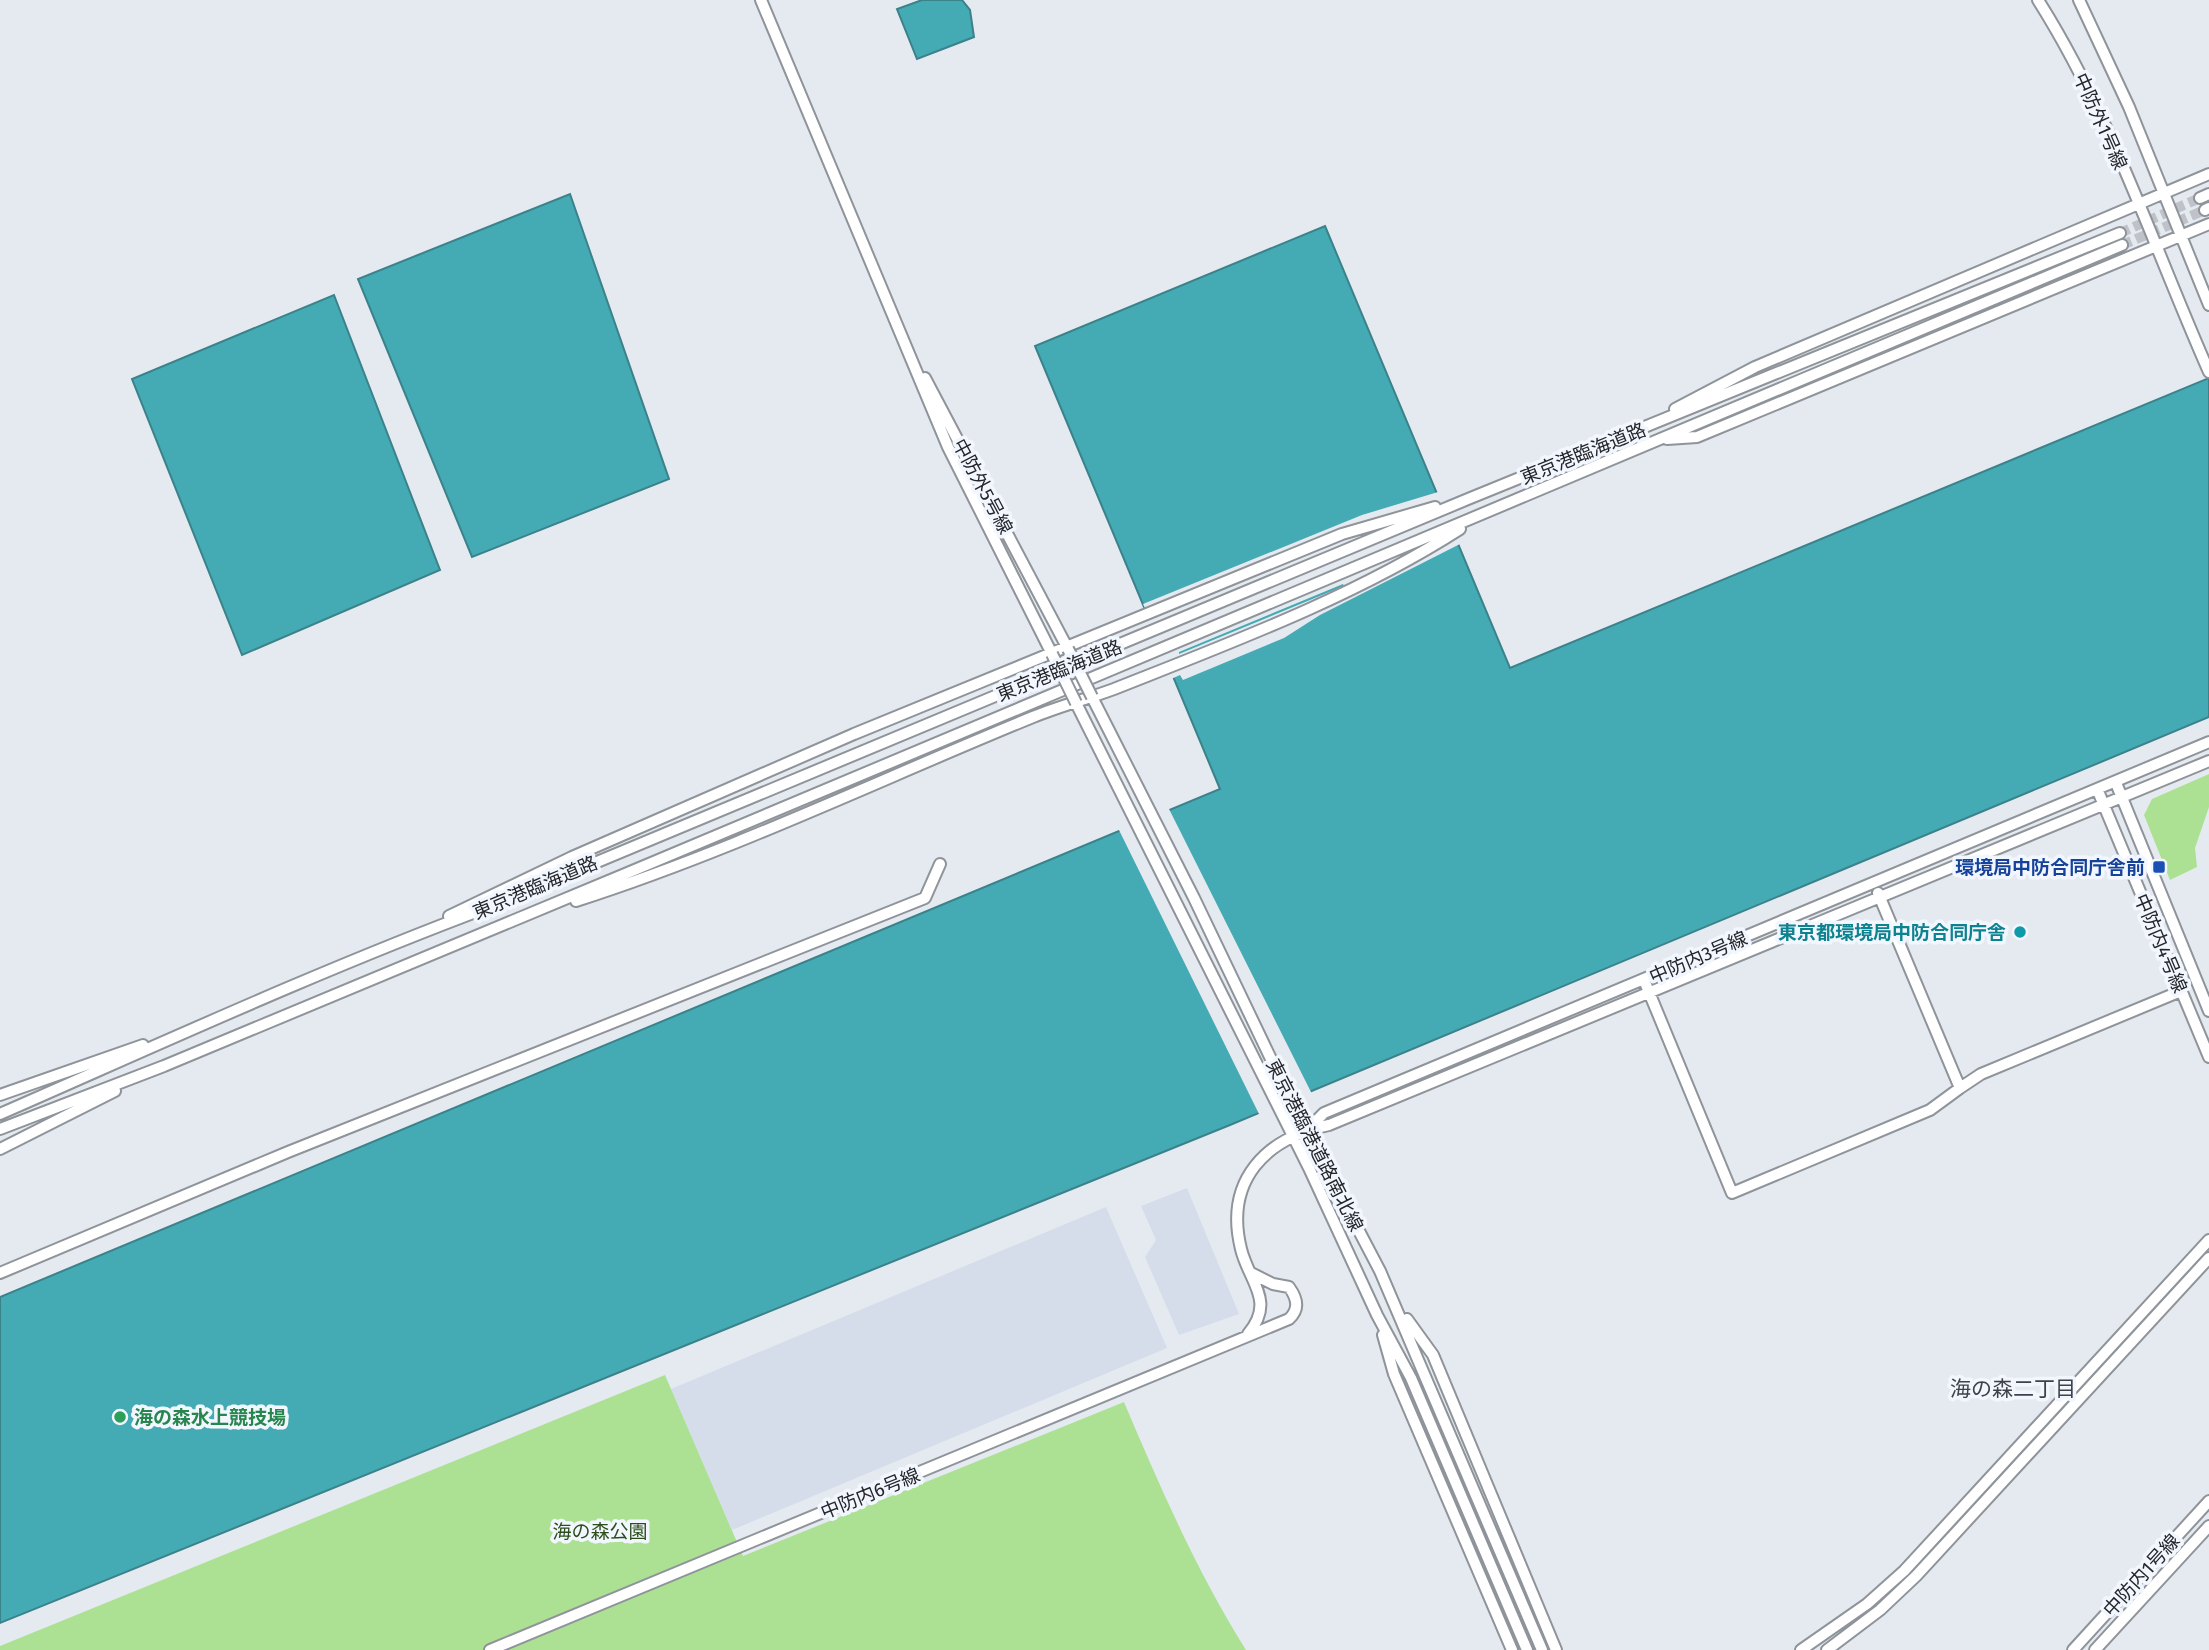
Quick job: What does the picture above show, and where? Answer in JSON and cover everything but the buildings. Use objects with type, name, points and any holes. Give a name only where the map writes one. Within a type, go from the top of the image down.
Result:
[{"type":"street","name":"中防外5号線","points":[[761,0],[948,447],[1052,654]]},
{"type":"street","name":"中防外1号線","points":[[2038,0],[2080,72],[2209,372]]},
{"type":"street","name":"中防外1号線","points":[[2079,0],[2129,107],[2209,305]]},
{"type":"street","points":[[1600,446],[1755,367],[2209,174]]},
{"type":"street","points":[[1658,440],[1697,437],[2209,224]]},
{"type":"street","name":"東京港臨海道路","points":[[0,1114],[169,1038],[1487,491],[2121,239],[1490,511],[164,1066],[2,1128]]},
{"type":"street","name":"中防外5号線","points":[[895,324],[1068,649]]},
{"type":"street","points":[[423,932],[446,917],[572,857],[766,775],[853,734],[1068,649],[1342,534],[1468,499]]},
{"type":"street","points":[[493,928],[647,878],[1037,715],[1092,697],[1346,591],[1439,542],[1490,511]]},
{"type":"street","name":"東京港臨港道路南北線","points":[[1068,649],[1194,898],[1293,1105],[1397,1306],[1542,1650]]},
{"type":"street","name":"東京港臨港道路南北線","points":[[1052,654],[1178,903],[1186,928],[1292,1138],[1377,1315],[1411,1378],[1527,1650]]},
{"type":"street","name":"中防内3号線","points":[[1307,1130],[1324,1113],[2098,791],[2209,742]]},
{"type":"street","name":"中防内3号線","points":[[1292,1138],[1650,995],[2209,761]]},
{"type":"street","name":"中防内4号線","points":[[2116,783],[2209,1011]]},
{"type":"street","name":"中防内4号線","points":[[2098,791],[2209,1056]]},
{"type":"street","points":[[0,1273],[300,1147],[925,898],[940,864]]},
{"type":"street","points":[[1874,884],[1960,1088]]},
{"type":"street","points":[[1644,980],[1732,1194],[1930,1110],[1980,1074],[2181,991]]},
{"type":"street","points":[[0,1095],[127,1049],[169,1038]]},
{"type":"street","points":[[0,1149],[164,1066]]},
{"type":"street","points":[[1251,1272],[1273,1284],[1289,1287],[1294,1294],[1295,1314],[1290,1319],[1278,1322],[1265,1316],[1238,1236],[1241,1198],[1251,1171],[1267,1150],[1292,1138]]},
{"type":"street","points":[[1801,1650],[1867,1604],[1903,1571],[2209,1240]]},
{"type":"street","points":[[1826,1650],[1880,1610],[1916,1576],[2209,1258]]},
{"type":"street","points":[[1397,1306],[1433,1354],[1556,1650]]},
{"type":"street","points":[[1248,1334],[1260,1318],[1261,1309]]},
{"type":"street","points":[[1377,1315],[1394,1374],[1512,1650]]},
{"type":"street","name":"中防内6号線","points":[[490,1650],[1278,1322]]},
{"type":"street","name":"中防内1号線","points":[[2073,1650],[2209,1501]]},
{"type":"street","name":"中防内1号線","points":[[2095,1650],[2209,1526]]},
{"type":"shaded area","points":[[1187,1188],[1239,1314],[1179,1335],[1145,1257],[1156,1240],[1141,1206]]},
{"type":"shaded area","points":[[1106,1207],[1167,1348],[732,1530],[671,1389]]},
{"type":"green space","points":[[2209,774],[2209,807],[2195,848],[2197,867],[2170,880],[2144,815],[2152,799]]},
{"type":"green space","name":"海の森公園","points":[[665,1375],[743,1556],[1124,1402],[1195,1560],[1246,1650],[0,1650],[0,1646]]},
{"type":"water","points":[[922,0],[962,0],[970,10],[974,37],[917,59],[897,9]]},
{"type":"water","points":[[570,194],[669,479],[472,557],[358,279]]},
{"type":"water","points":[[1325,226],[1510,668],[2209,378],[2209,717],[1230,1125],[0,1623],[0,1297],[1220,789],[1035,346]]},
{"type":"water","points":[[334,295],[440,570],[242,655],[132,379]]},
{"type":"pier","points":[[1438,492],[1460,544],[1320,615],[1284,638],[1183,680],[1180,675],[1169,680],[1140,612],[1146,610],[1143,604],[1362,515]],"holes":[[[1343,584],[1344,586],[1179,654]]]},
{"type":"pier","points":[[1168,807],[1312,1094],[1260,1116],[1118,828]]},
{"type":"tunnel","points":[[2120,233],[2200,198]]},
{"type":"tunnel","points":[[2122,245],[2205,210]]},
{"type":"place","name":"環境局中防合同庁舎前","points":[[2159,867]]},
{"type":"place","name":"東京都環境局中防合同庁舎","points":[[2020,932]]},
{"type":"place","name":"海の森水上競技場","points":[[120,1417]]},
{"type":"district","name":"海の森二丁目","points":[[2013,1389]]}]
